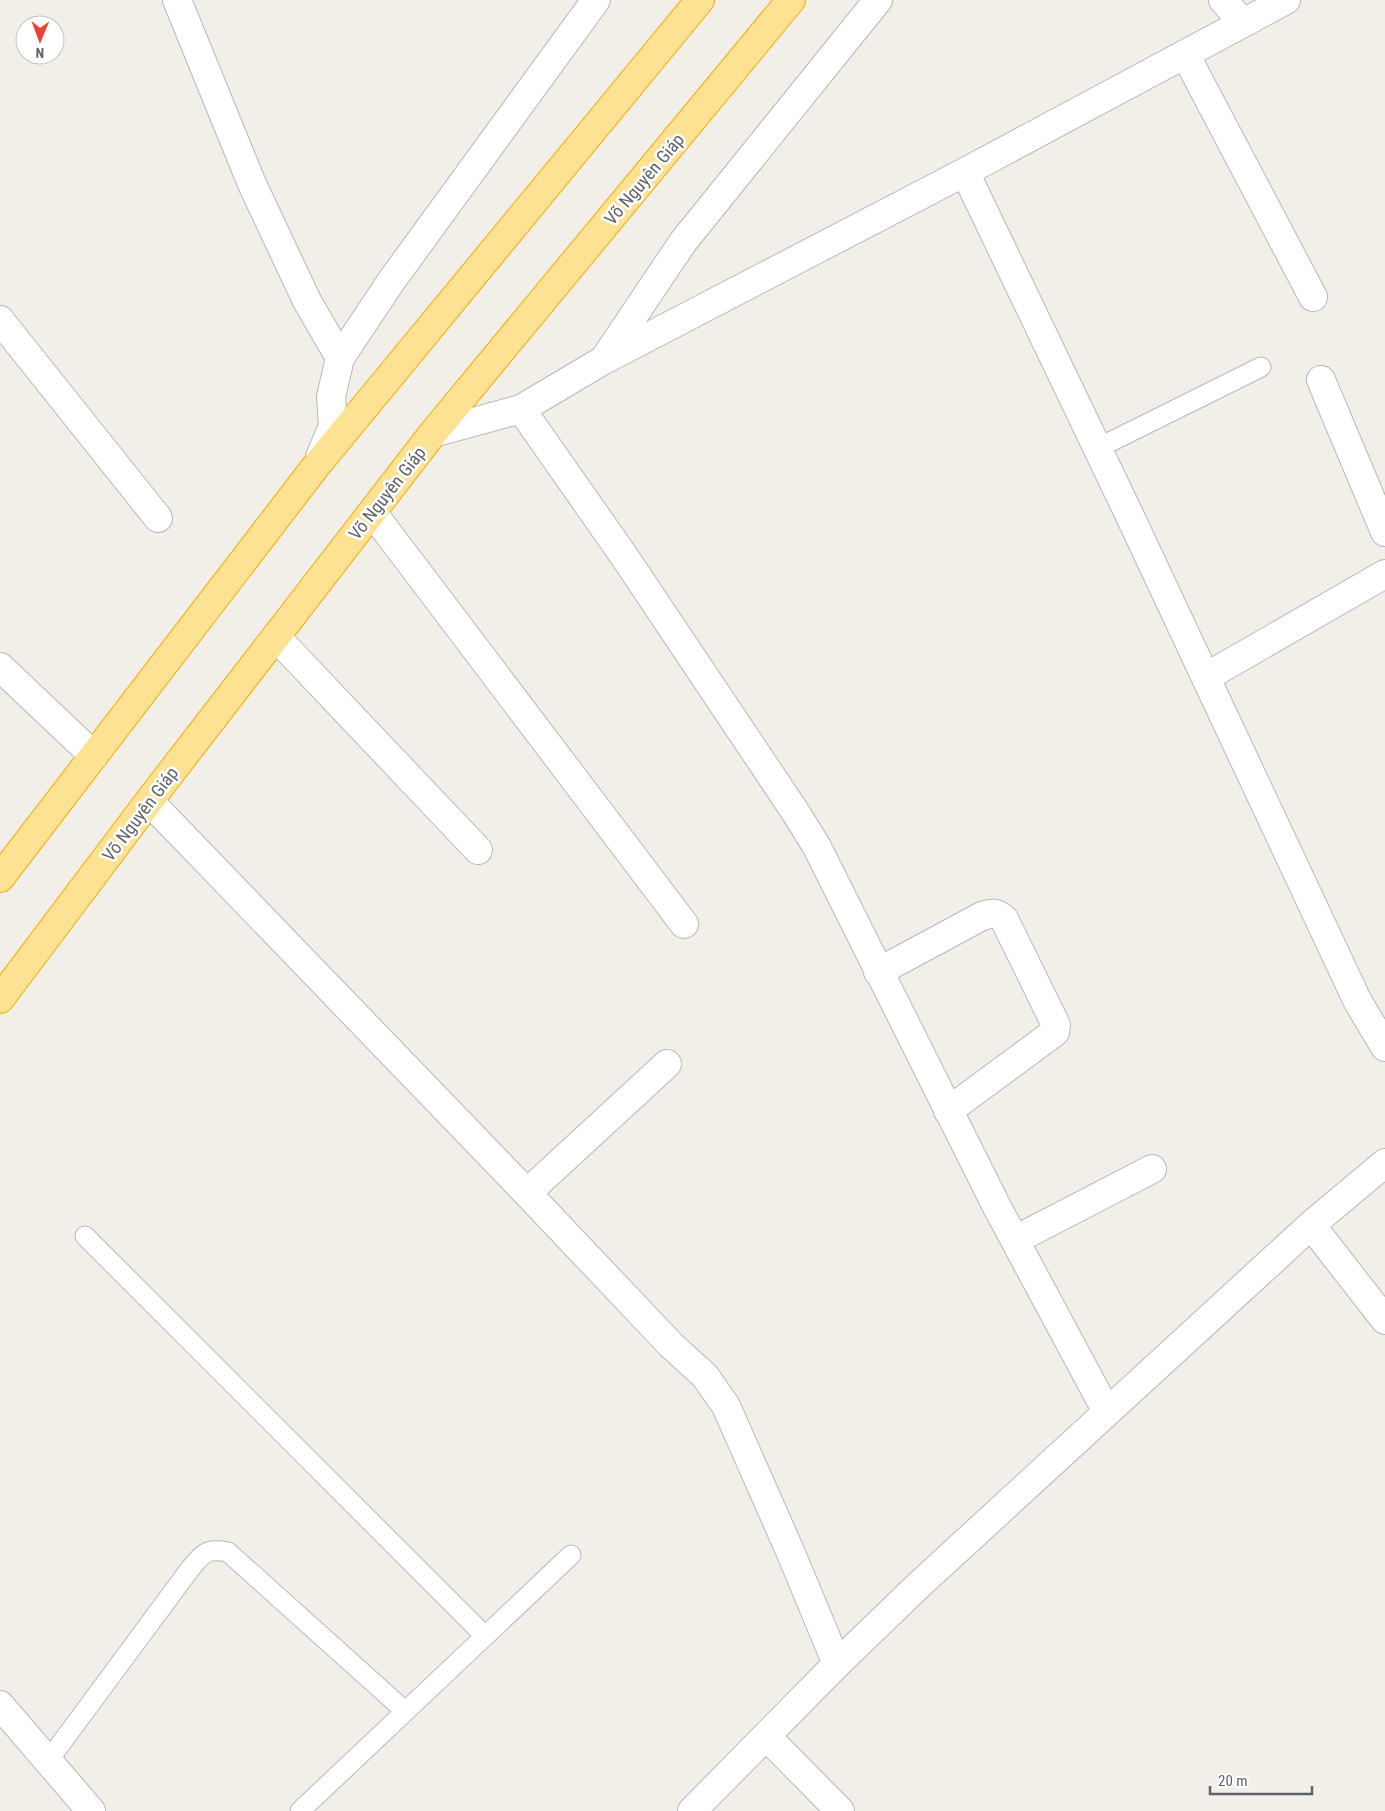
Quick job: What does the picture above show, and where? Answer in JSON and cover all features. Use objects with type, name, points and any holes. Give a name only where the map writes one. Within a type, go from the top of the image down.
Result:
[{"type":"highway","points":[[0,878],[316,466],[700,0]]},
{"type":"highway","name":"Võ Nguyên Giáp","points":[[0,999],[149,801],[433,433],[791,0]]},
{"type":"street","points":[[176,0],[252,184],[308,301],[340,358]]},
{"type":"street","points":[[316,466],[333,426],[330,398],[340,358],[392,280],[596,0]]},
{"type":"street","points":[[602,361],[682,242],[878,0]]},
{"type":"street","points":[[1223,0],[1243,23]]},
{"type":"street","points":[[433,433],[521,409],[602,361],[965,172],[1286,0]]},
{"type":"street","points":[[1185,54],[1313,297]]},
{"type":"street","points":[[965,172],[1098,448],[1358,1002],[1385,1047]]},
{"type":"street","points":[[0,320],[158,518]]},
{"type":"street","points":[[1321,380],[1385,532]]},
{"type":"street","points":[[521,409],[624,556],[817,847],[948,1111],[1107,1412]]},
{"type":"street","points":[[372,512],[684,924]]},
{"type":"street","points":[[1206,677],[1385,574]]},
{"type":"street","points":[[276,637],[478,850]]},
{"type":"street","points":[[0,667],[94,756]]},
{"type":"street","points":[[149,801],[527,1193],[671,1346],[705,1376],[726,1406],[837,1664]]},
{"type":"street","points":[[878,972],[982,916],[992,913],[1004,919],[1056,1025],[1055,1032],[948,1111]]},
{"type":"street","points":[[527,1193],[667,1064]]},
{"type":"street","points":[[692,1811],[837,1664],[920,1584],[1310,1225],[1385,1163]]},
{"type":"street","points":[[1015,1240],[1152,1169]]},
{"type":"street","points":[[1310,1225],[1385,1320]]},
{"type":"street","points":[[0,1705],[91,1811]]},
{"type":"street","points":[[766,1736],[840,1811]]},
{"type":"lane","points":[[1098,448],[1261,367]]},
{"type":"lane","points":[[85,1236],[485,1636]]},
{"type":"lane","points":[[48,1761],[190,1569],[204,1552],[216,1550],[228,1552],[405,1711]]},
{"type":"lane","points":[[300,1811],[571,1555]]}]
